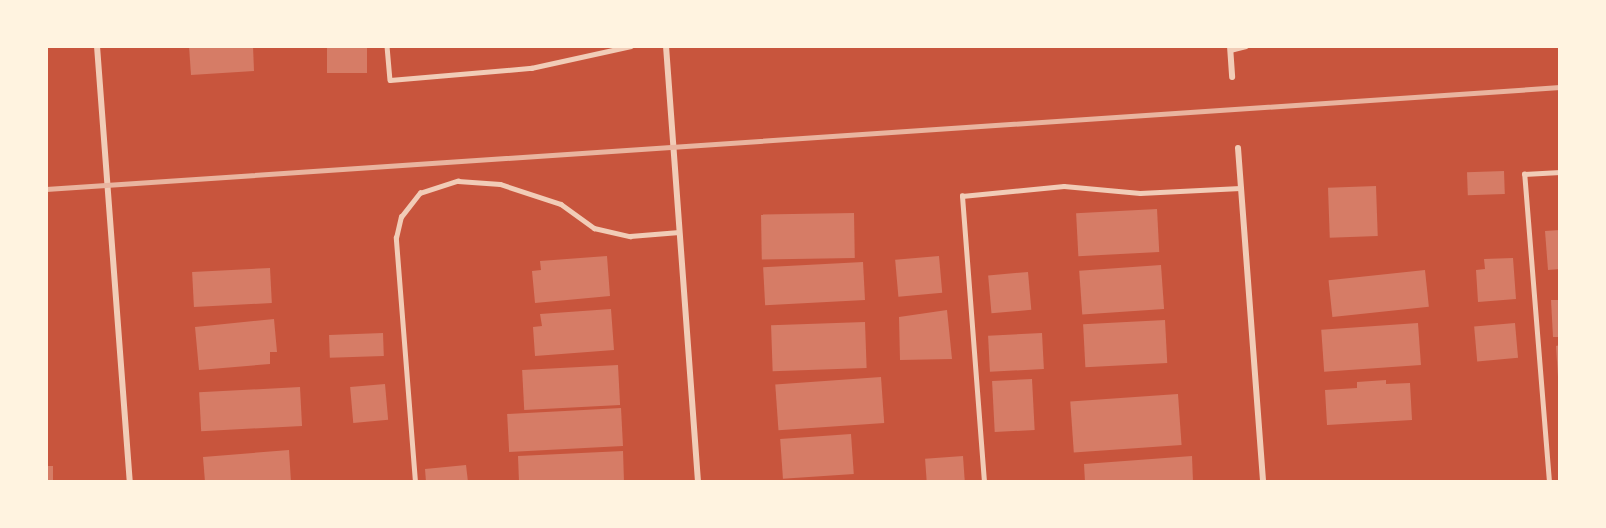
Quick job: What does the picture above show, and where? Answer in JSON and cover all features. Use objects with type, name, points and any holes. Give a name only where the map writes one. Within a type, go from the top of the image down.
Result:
[{"type":"street","points":[[97,46],[130,482]]},
{"type":"street","points":[[666,46],[698,482]]},
{"type":"street","points":[[1230,48],[1232,77]]},
{"type":"street","points":[[1238,148],[1263,482]]},
{"type":"lane","points":[[387,46],[390,80],[531,68],[631,46]]},
{"type":"lane","points":[[1230,48],[1246,46]]},
{"type":"lane","points":[[1549,482],[1524,174],[1560,172]]},
{"type":"lane","points":[[415,482],[396,238],[401,217],[420,194],[459,181],[500,184],[561,204],[594,228],[630,236],[680,232]]},
{"type":"lane","points":[[984,482],[962,196],[1064,186],[1140,193],[1240,188]]},
{"type":"building","points":[[189,46],[253,46],[254,71],[191,75]]},
{"type":"building","points":[[327,46],[367,46],[367,73],[327,73]]},
{"type":"building","points":[[1504,171],[1505,194],[1468,195],[1467,172]]},
{"type":"building","points":[[1376,186],[1378,236],[1330,238],[1328,188]]},
{"type":"building","points":[[1157,209],[1159,252],[1078,256],[1076,213]]},
{"type":"building","points":[[854,213],[855,258],[762,260],[761,215]]},
{"type":"building","points":[[1560,230],[1560,269],[1548,270],[1545,231]]},
{"type":"building","points":[[607,256],[610,296],[535,303],[532,271],[541,270],[540,261]]},
{"type":"building","points":[[939,256],[942,293],[898,297],[895,260]]},
{"type":"building","points":[[1513,258],[1516,299],[1478,302],[1476,270],[1485,269],[1484,259]]},
{"type":"building","points":[[863,262],[865,300],[765,305],[763,267]]},
{"type":"building","points":[[1161,265],[1164,309],[1082,315],[1079,271]]},
{"type":"building","points":[[270,268],[272,303],[194,307],[192,272]]},
{"type":"building","points":[[1425,270],[1429,307],[1332,317],[1329,280]]},
{"type":"building","points":[[1028,272],[1031,310],[991,313],[988,275]]},
{"type":"building","points":[[1551,300],[1560,300],[1560,337],[1553,337]]},
{"type":"building","points":[[611,309],[614,350],[535,356],[533,327],[542,326],[540,314]]},
{"type":"building","points":[[947,310],[952,359],[900,360],[899,317]]},
{"type":"building","points":[[274,319],[277,352],[270,352],[270,364],[199,370],[195,327]]},
{"type":"building","points":[[1165,320],[1167,363],[1085,367],[1083,324]]},
{"type":"building","points":[[865,322],[867,368],[773,371],[771,325]]},
{"type":"building","points":[[1418,323],[1421,365],[1324,372],[1321,330]]},
{"type":"building","points":[[1515,323],[1518,358],[1477,361],[1474,327]]},
{"type":"building","points":[[383,333],[384,356],[330,358],[329,335]]},
{"type":"building","points":[[1042,333],[1044,369],[990,372],[988,336]]},
{"type":"building","points":[[1560,345],[1560,377],[1558,377],[1556,346]]},
{"type":"building","points":[[618,365],[620,405],[524,410],[522,370]]},
{"type":"building","points":[[881,377],[884,423],[778,430],[775,384]]},
{"type":"building","points":[[1032,379],[1035,430],[995,432],[992,381]]},
{"type":"building","points":[[1386,380],[1386,384],[1410,383],[1412,420],[1327,425],[1325,390],[1357,388],[1357,382]]},
{"type":"building","points":[[385,384],[388,420],[353,423],[350,387]]},
{"type":"building","points":[[300,387],[302,426],[201,431],[199,392]]},
{"type":"building","points":[[1178,394],[1182,445],[1074,452],[1070,402]]},
{"type":"building","points":[[621,408],[623,446],[509,452],[507,414]]},
{"type":"building","points":[[851,434],[854,474],[783,479],[780,439]]},
{"type":"building","points":[[289,450],[291,482],[205,482],[203,457]]},
{"type":"building","points":[[623,451],[624,482],[519,482],[518,456]]},
{"type":"building","points":[[963,456],[965,482],[927,482],[925,459]]},
{"type":"building","points":[[1192,456],[1193,482],[1085,482],[1084,464]]},
{"type":"building","points":[[466,465],[468,482],[426,482],[425,469]]},
{"type":"building","points":[[46,466],[53,466],[53,482],[46,482]]},
{"type":"railway","points":[[46,189],[1560,87]]}]
